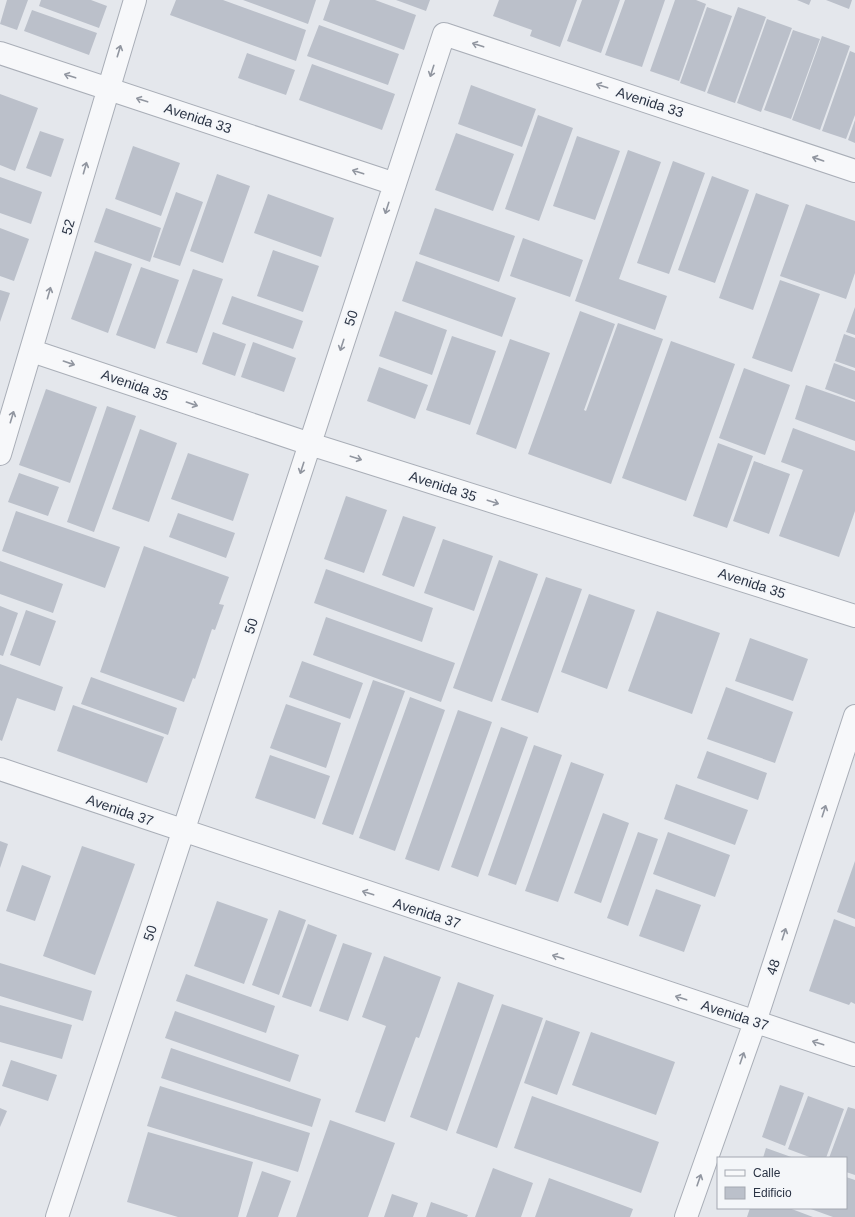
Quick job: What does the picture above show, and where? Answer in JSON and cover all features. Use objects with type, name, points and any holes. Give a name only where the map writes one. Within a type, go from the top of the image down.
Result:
[{"type":"street","name":"52","points":[[0,454],[32,351],[135,0]]},
{"type":"street","name":"Avenida 33","points":[[444,34],[855,171]]},
{"type":"street","name":"50","points":[[57,1217],[444,34]]},
{"type":"street","name":"Avenida 33","points":[[0,54],[108,88],[395,184]]},
{"type":"street","name":"Avenida 35","points":[[32,351],[310,444],[855,616]]},
{"type":"street","name":"48","points":[[686,1217],[755,1022],[855,716]]},
{"type":"street","name":"Avenida 37","points":[[0,769],[183,832],[855,1055]]},
{"type":"building","points":[[7,0],[28,0],[17,30],[0,24]]},
{"type":"building","points":[[41,0],[91,0],[107,6],[99,28],[39,6]]},
{"type":"building","points":[[176,0],[223,0],[306,30],[296,61],[170,15]]},
{"type":"building","points":[[243,0],[316,0],[308,24]]},
{"type":"building","points":[[330,0],[375,0],[416,15],[404,50],[323,20]]},
{"type":"building","points":[[396,0],[430,0],[426,11]]},
{"type":"building","points":[[499,0],[577,0],[560,47],[530,36],[532,30],[493,16]]},
{"type":"building","points":[[582,0],[620,0],[601,53],[567,41]]},
{"type":"building","points":[[625,0],[665,0],[642,67],[605,55]]},
{"type":"building","points":[[675,0],[696,0],[706,4],[679,81],[650,71]]},
{"type":"building","points":[[797,0],[811,0],[809,5]]},
{"type":"building","points":[[826,0],[852,0],[849,9]]},
{"type":"building","points":[[707,7],[732,16],[705,92],[680,83]]},
{"type":"building","points":[[738,7],[766,17],[735,103],[707,93]]},
{"type":"building","points":[[32,10],[97,33],[89,55],[24,31]]},
{"type":"building","points":[[767,19],[792,28],[761,112],[737,103]]},
{"type":"building","points":[[319,25],[399,54],[388,85],[307,56]]},
{"type":"building","points":[[793,30],[820,39],[791,119],[764,110]]},
{"type":"building","points":[[822,36],[850,46],[820,130],[792,120]]},
{"type":"building","points":[[850,51],[855,53],[855,115],[846,139],[822,131]]},
{"type":"building","points":[[247,53],[295,70],[286,95],[238,78]]},
{"type":"building","points":[[312,64],[395,94],[382,130],[299,100]]},
{"type":"building","points":[[471,85],[536,109],[522,147],[458,124]]},
{"type":"building","points":[[0,94],[38,108],[15,171],[0,165]]},
{"type":"building","points":[[538,115],[573,128],[539,221],[505,209]]},
{"type":"building","points":[[855,120],[855,143],[848,140]]},
{"type":"building","points":[[40,131],[64,139],[51,177],[26,168]]},
{"type":"building","points":[[456,133],[514,154],[493,211],[435,190]]},
{"type":"building","points":[[577,136],[620,151],[595,220],[553,206]]},
{"type":"building","points":[[133,146],[180,163],[161,216],[115,199]]},
{"type":"building","points":[[628,150],[661,162],[619,279],[667,296],[655,330],[575,301]]},
{"type":"building","points":[[673,161],[705,173],[669,274],[637,263]]},
{"type":"building","points":[[217,174],[250,186],[223,263],[190,251]]},
{"type":"building","points":[[712,176],[749,190],[715,283],[678,270]]},
{"type":"building","points":[[0,177],[42,192],[31,224],[0,213]]},
{"type":"building","points":[[176,192],[203,202],[180,266],[153,257]]},
{"type":"building","points":[[756,193],[789,205],[753,310],[719,298]]},
{"type":"building","points":[[268,194],[334,218],[321,257],[254,233]]},
{"type":"building","points":[[806,204],[855,221],[855,273],[846,299],[780,276]]},
{"type":"building","points":[[106,208],[161,228],[150,262],[94,242]]},
{"type":"building","points":[[435,208],[515,236],[499,282],[419,254]]},
{"type":"building","points":[[0,228],[29,239],[14,281],[0,276]]},
{"type":"building","points":[[523,238],[583,260],[570,297],[510,276]]},
{"type":"building","points":[[273,250],[319,266],[303,312],[257,296]]},
{"type":"building","points":[[95,251],[132,264],[108,333],[71,319]]},
{"type":"building","points":[[416,261],[516,298],[502,337],[402,301]]},
{"type":"building","points":[[141,267],[179,280],[155,349],[116,335]]},
{"type":"building","points":[[193,269],[223,279],[197,353],[166,343]]},
{"type":"building","points":[[780,280],[820,294],[792,372],[752,358]]},
{"type":"building","points":[[0,290],[10,293],[0,322]]},
{"type":"building","points":[[232,296],[303,321],[293,349],[222,324]]},
{"type":"building","points":[[855,307],[855,335],[846,332]]},
{"type":"building","points":[[395,311],[447,330],[432,375],[379,356]]},
{"type":"building","points":[[580,311],[615,324],[584,410],[586,411],[618,323],[663,339],[611,484],[528,454]]},
{"type":"building","points":[[213,332],[246,344],[235,376],[202,364]]},
{"type":"building","points":[[844,334],[855,338],[855,368],[835,361]]},
{"type":"building","points":[[452,336],[496,351],[470,425],[426,410]]},
{"type":"building","points":[[510,339],[550,353],[516,449],[476,434]]},
{"type":"building","points":[[671,341],[735,364],[686,501],[622,478]]},
{"type":"building","points":[[253,342],[296,358],[284,392],[241,377]]},
{"type":"building","points":[[834,363],[855,371],[855,400],[825,389]]},
{"type":"building","points":[[379,367],[428,385],[415,419],[367,401]]},
{"type":"building","points":[[744,368],[790,385],[765,455],[719,438]]},
{"type":"building","points":[[806,385],[855,402],[855,441],[795,419]]},
{"type":"building","points":[[46,389],[97,407],[70,483],[19,465]]},
{"type":"building","points":[[107,406],[136,416],[94,532],[67,522]]},
{"type":"building","points":[[793,428],[855,451],[855,511],[839,557],[779,536],[803,470],[781,462]]},
{"type":"building","points":[[140,429],[177,443],[149,522],[112,509]]},
{"type":"building","points":[[718,443],[753,456],[727,528],[693,516]]},
{"type":"building","points":[[188,453],[249,474],[233,521],[171,499]]},
{"type":"building","points":[[754,461],[790,474],[769,534],[733,521]]},
{"type":"building","points":[[19,473],[59,487],[48,516],[8,502]]},
{"type":"building","points":[[346,496],[387,510],[364,573],[324,559]]},
{"type":"building","points":[[16,511],[120,547],[105,588],[2,551]]},
{"type":"building","points":[[178,513],[235,533],[226,558],[169,537]]},
{"type":"building","points":[[403,516],[436,527],[414,587],[382,575]]},
{"type":"building","points":[[443,539],[493,556],[474,611],[424,593]]},
{"type":"building","points":[[144,546],[229,577],[219,604],[224,605],[215,630],[212,629],[195,679],[193,678],[184,702],[100,672]]},
{"type":"building","points":[[499,560],[538,574],[492,702],[453,688]]},
{"type":"building","points":[[0,561],[63,584],[53,613],[0,594]]},
{"type":"building","points":[[326,569],[433,608],[422,642],[314,603]]},
{"type":"building","points":[[546,577],[582,589],[538,713],[501,700]]},
{"type":"building","points":[[589,594],[635,610],[607,689],[561,672]]},
{"type":"building","points":[[0,606],[18,613],[3,656],[0,655]]},
{"type":"building","points":[[26,610],[56,621],[40,666],[10,655]]},
{"type":"building","points":[[657,611],[720,633],[692,714],[628,691]]},
{"type":"building","points":[[326,617],[455,663],[441,702],[313,655]]},
{"type":"building","points":[[750,638],[808,659],[793,701],[735,681]]},
{"type":"building","points":[[302,661],[363,683],[350,719],[289,697]]},
{"type":"building","points":[[0,664],[63,687],[55,711],[17,698],[2,741],[0,740]]},
{"type":"building","points":[[91,677],[177,708],[168,735],[81,704]]},
{"type":"building","points":[[373,680],[405,691],[353,835],[322,824]]},
{"type":"building","points":[[726,687],[793,712],[775,763],[707,739]]},
{"type":"building","points":[[410,697],[445,710],[395,851],[359,838]]},
{"type":"building","points":[[286,704],[341,723],[326,768],[270,748]]},
{"type":"building","points":[[73,705],[164,737],[147,783],[57,751]]},
{"type":"building","points":[[458,710],[492,722],[439,871],[405,859]]},
{"type":"building","points":[[501,727],[528,737],[478,877],[451,867]]},
{"type":"building","points":[[534,745],[562,755],[516,885],[488,875]]},
{"type":"building","points":[[707,751],[767,773],[758,800],[697,778]]},
{"type":"building","points":[[270,755],[330,776],[315,819],[255,798]]},
{"type":"building","points":[[571,762],[604,774],[558,902],[525,891]]},
{"type":"building","points":[[676,784],[748,810],[735,845],[664,819]]},
{"type":"building","points":[[603,813],[629,823],[601,903],[574,893]]},
{"type":"building","points":[[638,832],[658,839],[628,926],[607,918]]},
{"type":"building","points":[[668,832],[730,855],[715,897],[653,874]]},
{"type":"building","points":[[0,841],[8,844],[0,868]]},
{"type":"building","points":[[82,846],[135,864],[95,975],[43,956]]},
{"type":"building","points":[[855,861],[855,919],[837,912]]},
{"type":"building","points":[[22,865],[51,876],[35,921],[6,911]]},
{"type":"building","points":[[656,889],[701,905],[684,952],[639,936]]},
{"type":"building","points":[[217,901],[268,919],[244,984],[194,966]]},
{"type":"building","points":[[279,910],[306,920],[279,995],[252,985]]},
{"type":"building","points":[[834,919],[855,927],[855,1004],[851,1002],[849,1005],[809,991]]},
{"type":"building","points":[[308,924],[337,935],[311,1007],[282,997]]},
{"type":"building","points":[[343,943],[372,953],[348,1021],[319,1011]]},
{"type":"building","points":[[384,956],[441,977],[419,1038],[416,1037],[385,1122],[355,1112],[386,1026],[362,1017]]},
{"type":"building","points":[[0,963],[92,991],[83,1021],[0,996]]},
{"type":"building","points":[[186,974],[275,1006],[266,1033],[176,1001]]},
{"type":"building","points":[[458,982],[494,995],[447,1131],[410,1117]]},
{"type":"building","points":[[502,1004],[543,1018],[497,1148],[456,1133]]},
{"type":"building","points":[[0,1005],[72,1025],[62,1059],[0,1042]]},
{"type":"building","points":[[175,1011],[299,1055],[290,1082],[165,1038]]},
{"type":"building","points":[[546,1020],[580,1032],[557,1095],[524,1083]]},
{"type":"building","points":[[591,1032],[675,1062],[656,1115],[572,1085]]},
{"type":"building","points":[[171,1048],[321,1099],[312,1127],[161,1078]]},
{"type":"building","points":[[11,1060],[57,1075],[48,1101],[2,1086]]},
{"type":"building","points":[[780,1085],[804,1093],[785,1146],[762,1137]]},
{"type":"building","points":[[160,1086],[310,1133],[298,1172],[147,1126]]},
{"type":"building","points":[[532,1096],[659,1142],[641,1193],[514,1148]]},
{"type":"building","points":[[808,1096],[844,1109],[826,1157],[809,1157],[788,1149]]},
{"type":"building","points":[[848,1107],[855,1109],[855,1175],[847,1172],[847,1157],[829,1157]]},
{"type":"building","points":[[0,1108],[7,1111],[0,1127]]},
{"type":"building","points":[[330,1120],[395,1143],[368,1217],[296,1217]]},
{"type":"building","points":[[148,1132],[253,1162],[238,1217],[178,1217],[127,1202]]},
{"type":"building","points":[[766,1148],[791,1157],[763,1157]]},
{"type":"building","points":[[493,1168],[533,1183],[521,1217],[475,1217]]},
{"type":"building","points":[[262,1171],[291,1181],[278,1217],[246,1217]]},
{"type":"building","points":[[847,1177],[855,1180],[855,1217],[833,1217],[811,1209],[847,1209]]},
{"type":"building","points":[[549,1178],[633,1209],[630,1217],[535,1217]]},
{"type":"building","points":[[392,1194],[418,1203],[413,1217],[384,1217]]},
{"type":"building","points":[[431,1202],[468,1215],[467,1217],[426,1217]]},
{"type":"building","points":[[750,1209],[792,1209],[813,1217],[747,1217]]}]
